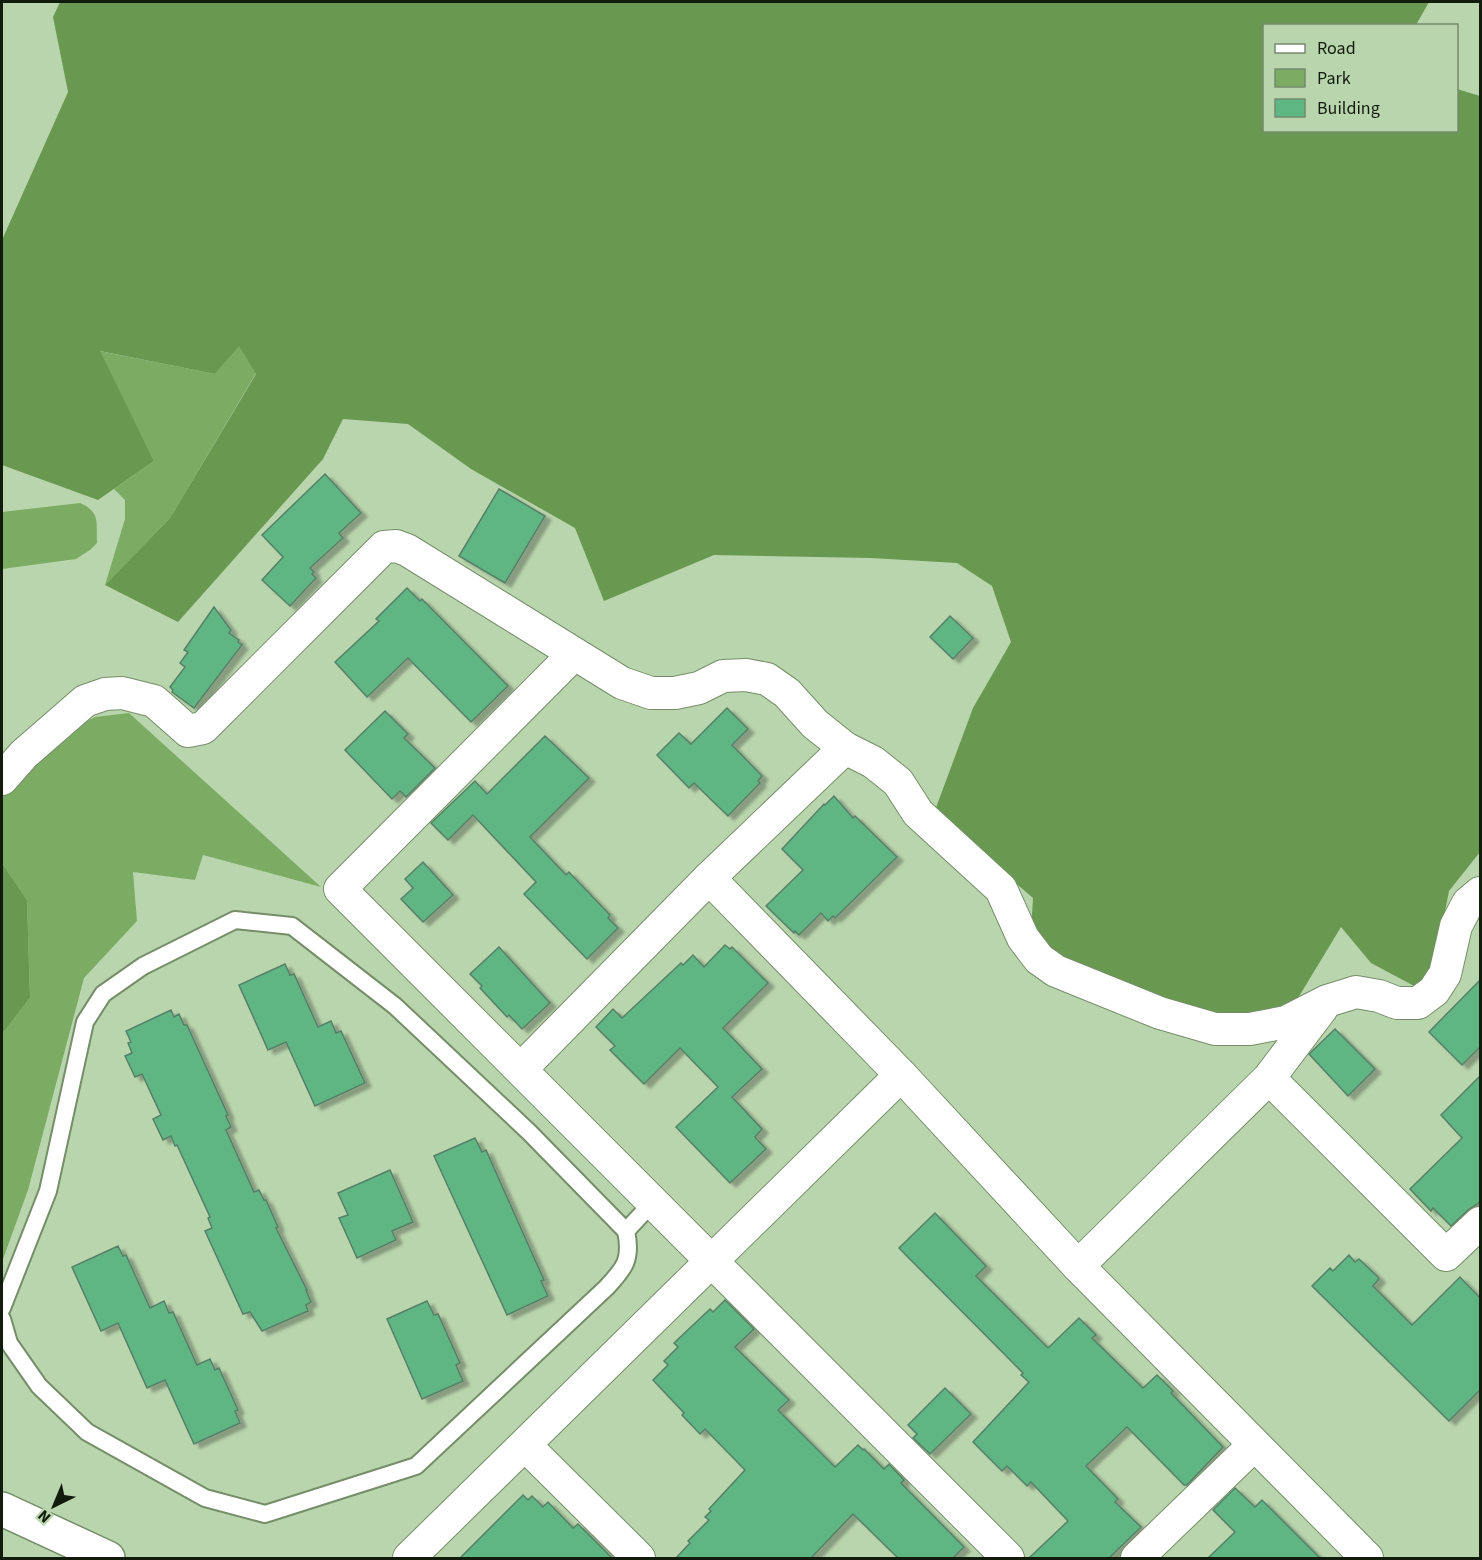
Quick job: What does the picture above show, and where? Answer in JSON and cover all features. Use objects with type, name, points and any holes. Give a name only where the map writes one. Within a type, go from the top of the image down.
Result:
[{"type":"street","points":[[2,779],[24,754],[85,701],[105,694],[122,693],[141,696],[154,701],[188,731],[203,728],[384,548],[396,546],[407,550],[622,683],[651,693],[675,693],[699,688],[723,676],[746,675],[767,679],[787,693],[815,724],[844,748],[873,762],[898,782],[918,813],[1001,889],[1023,938],[1039,959],[1056,971],[1160,1013],[1215,1029],[1251,1029],[1286,1022],[1327,1001],[1356,992],[1379,996],[1397,1003],[1418,1003],[1434,991],[1445,974],[1456,927],[1468,903],[1480,893]]},
{"type":"street","points":[[574,654],[340,889],[1008,1558]]},
{"type":"street","points":[[521,1070],[709,878],[844,748]]},
{"type":"street","points":[[709,878],[901,1075],[1078,1266],[1367,1558]]},
{"type":"street","points":[[1078,1266],[1269,1078],[1327,1001]]},
{"type":"street","points":[[408,1558],[901,1075]]},
{"type":"street","points":[[1269,1078],[1446,1255],[1480,1223]]},
{"type":"street","points":[[525,1444],[639,1558]]},
{"type":"street","points":[[1137,1558],[1254,1445]]},
{"type":"street","points":[[2,1509],[108,1558]]},
{"type":"lane","points":[[2,1308],[48,1191],[85,1022],[103,994],[143,966],[235,920],[292,926],[395,1006],[529,1132],[626,1231],[630,1248],[624,1269],[606,1288],[416,1466],[266,1514],[206,1498],[87,1432],[39,1386],[9,1343],[2,1320]]},
{"type":"lane","points":[[626,1231],[653,1202]]},
{"type":"green space","points":[[60,2],[1429,2],[1417,24],[1263,24],[1263,132],[1458,132],[1458,89],[1480,96],[1480,852],[1449,891],[1434,967],[1416,987],[1371,963],[1341,927],[1295,1003],[1243,1018],[1185,1012],[1071,966],[1031,931],[1033,898],[934,813],[973,708],[1011,642],[992,586],[957,563],[871,558],[714,555],[604,601],[575,528],[471,469],[408,424],[343,419],[323,459],[178,622],[105,585],[170,518],[256,374],[239,346],[215,374],[100,351],[154,461],[98,500],[2,465],[2,240],[68,92],[53,17]]},
{"type":"green space","points":[[239,345],[256,373],[170,518],[105,585],[125,519],[125,500],[114,489],[154,461],[99,351],[215,374]]},
{"type":"green space","points":[[80,503],[91,510],[96,519],[97,543],[90,550],[76,559],[2,569],[2,512]]},
{"type":"green space","points":[[129,713],[321,887],[203,855],[195,880],[133,872],[137,921],[84,978],[28,1190],[2,1262],[2,1034],[30,998],[27,900],[2,863],[2,798],[33,758],[73,728],[95,717]]},
{"type":"green space","points":[[2,863],[27,900],[30,998],[2,1034]]},
{"type":"building","points":[[325,474],[361,513],[339,533],[343,538],[310,568],[316,578],[290,606],[262,580],[283,557],[262,535]]},
{"type":"building","points":[[499,489],[545,516],[505,583],[459,556]]},
{"type":"building","points":[[407,588],[420,601],[422,599],[508,686],[471,722],[408,658],[367,697],[335,662],[379,621],[376,619]]},
{"type":"building","points":[[214,607],[231,630],[229,633],[242,645],[194,708],[172,692],[170,687],[185,667],[180,663],[188,652],[184,650]]},
{"type":"building","points":[[950,616],[973,638],[953,659],[930,637]]},
{"type":"building","points":[[727,708],[748,729],[732,745],[762,776],[758,781],[760,783],[728,816],[694,783],[689,788],[657,755],[679,733],[691,744]]},
{"type":"building","points":[[385,711],[408,734],[404,738],[435,768],[406,797],[400,791],[392,799],[345,750]]},
{"type":"building","points":[[545,736],[589,778],[530,837],[566,875],[569,872],[610,915],[608,918],[618,928],[587,959],[524,894],[536,882],[473,815],[448,840],[431,823],[475,781],[487,794]]},
{"type":"building","points":[[834,796],[853,818],[855,816],[897,857],[835,918],[833,916],[828,921],[821,913],[799,935],[766,906],[803,870],[782,849]]},
{"type":"building","points":[[423,862],[453,895],[423,922],[401,899],[413,888],[405,879]]},
{"type":"building","points":[[725,945],[730,949],[732,947],[768,983],[723,1028],[762,1069],[732,1097],[762,1129],[755,1137],[766,1149],[730,1183],[676,1127],[718,1087],[680,1048],[644,1084],[610,1050],[615,1046],[596,1027],[613,1009],[622,1018],[681,963],[683,965],[693,955],[704,967]]},
{"type":"building","points":[[499,947],[550,1003],[522,1029],[509,1015],[507,1017],[470,974]]},
{"type":"building","points":[[285,964],[290,975],[294,974],[318,1027],[331,1021],[336,1033],[341,1031],[365,1083],[315,1106],[286,1042],[268,1050],[239,985]]},
{"type":"building","points":[[1480,980],[1480,1047],[1462,1065],[1429,1032]]},
{"type":"building","points":[[171,1010],[174,1017],[179,1014],[184,1025],[187,1025],[228,1115],[226,1116],[231,1127],[226,1130],[254,1192],[259,1190],[266,1200],[278,1227],[276,1228],[311,1302],[306,1305],[308,1311],[262,1331],[250,1312],[243,1314],[205,1231],[212,1228],[208,1218],[210,1217],[177,1145],[175,1146],[171,1136],[163,1140],[153,1119],[161,1115],[142,1074],[135,1077],[125,1056],[132,1053],[128,1043],[131,1042],[126,1031]]},
{"type":"building","points":[[1335,1029],[1375,1069],[1348,1096],[1309,1054]]},
{"type":"building","points":[[1480,1076],[1480,1202],[1451,1226],[1433,1208],[1431,1211],[1410,1189],[1462,1138],[1441,1115]]},
{"type":"building","points":[[475,1138],[482,1152],[486,1150],[544,1280],[541,1281],[548,1296],[507,1315],[434,1156]]},
{"type":"building","points":[[390,1170],[413,1222],[392,1231],[396,1240],[357,1258],[339,1218],[348,1215],[338,1193]]},
{"type":"building","points":[[935,1213],[986,1266],[976,1276],[1048,1348],[1079,1318],[1096,1335],[1092,1338],[1143,1388],[1157,1375],[1173,1391],[1171,1393],[1223,1447],[1187,1485],[1184,1485],[1127,1427],[1086,1466],[1118,1499],[1115,1502],[1141,1527],[1109,1558],[1029,1558],[1068,1521],[1031,1482],[1027,1486],[1007,1466],[1002,1471],[973,1442],[1029,1382],[1021,1375],[1023,1373],[899,1248]]},
{"type":"building","points":[[118,1246],[123,1256],[126,1255],[150,1308],[164,1301],[169,1313],[173,1312],[197,1365],[210,1359],[215,1370],[219,1368],[238,1410],[235,1411],[240,1423],[194,1444],[165,1380],[147,1388],[118,1323],[101,1331],[72,1267]]},
{"type":"building","points":[[1349,1255],[1355,1262],[1359,1259],[1377,1276],[1379,1279],[1373,1286],[1412,1325],[1460,1277],[1480,1298],[1480,1390],[1449,1421],[1312,1286],[1330,1268],[1333,1271]]},
{"type":"building","points":[[725,1300],[754,1329],[735,1347],[789,1400],[778,1410],[835,1467],[858,1445],[884,1469],[889,1464],[904,1480],[901,1483],[964,1547],[953,1558],[898,1558],[853,1514],[811,1558],[676,1558],[690,1543],[688,1541],[709,1520],[705,1517],[711,1511],[709,1509],[745,1470],[705,1429],[700,1434],[653,1380],[668,1365],[664,1361],[678,1347],[674,1343],[710,1309],[713,1312]]},
{"type":"building","points":[[427,1301],[434,1315],[438,1314],[460,1363],[456,1365],[463,1381],[422,1399],[387,1319]]},
{"type":"building","points":[[945,1388],[971,1414],[930,1454],[913,1438],[917,1434],[908,1425]]},
{"type":"building","points":[[1235,1488],[1255,1507],[1262,1500],[1320,1558],[1208,1558],[1235,1532],[1213,1510]]},
{"type":"building","points":[[523,1495],[528,1500],[532,1496],[543,1507],[548,1502],[573,1528],[578,1524],[612,1558],[460,1558]]}]
